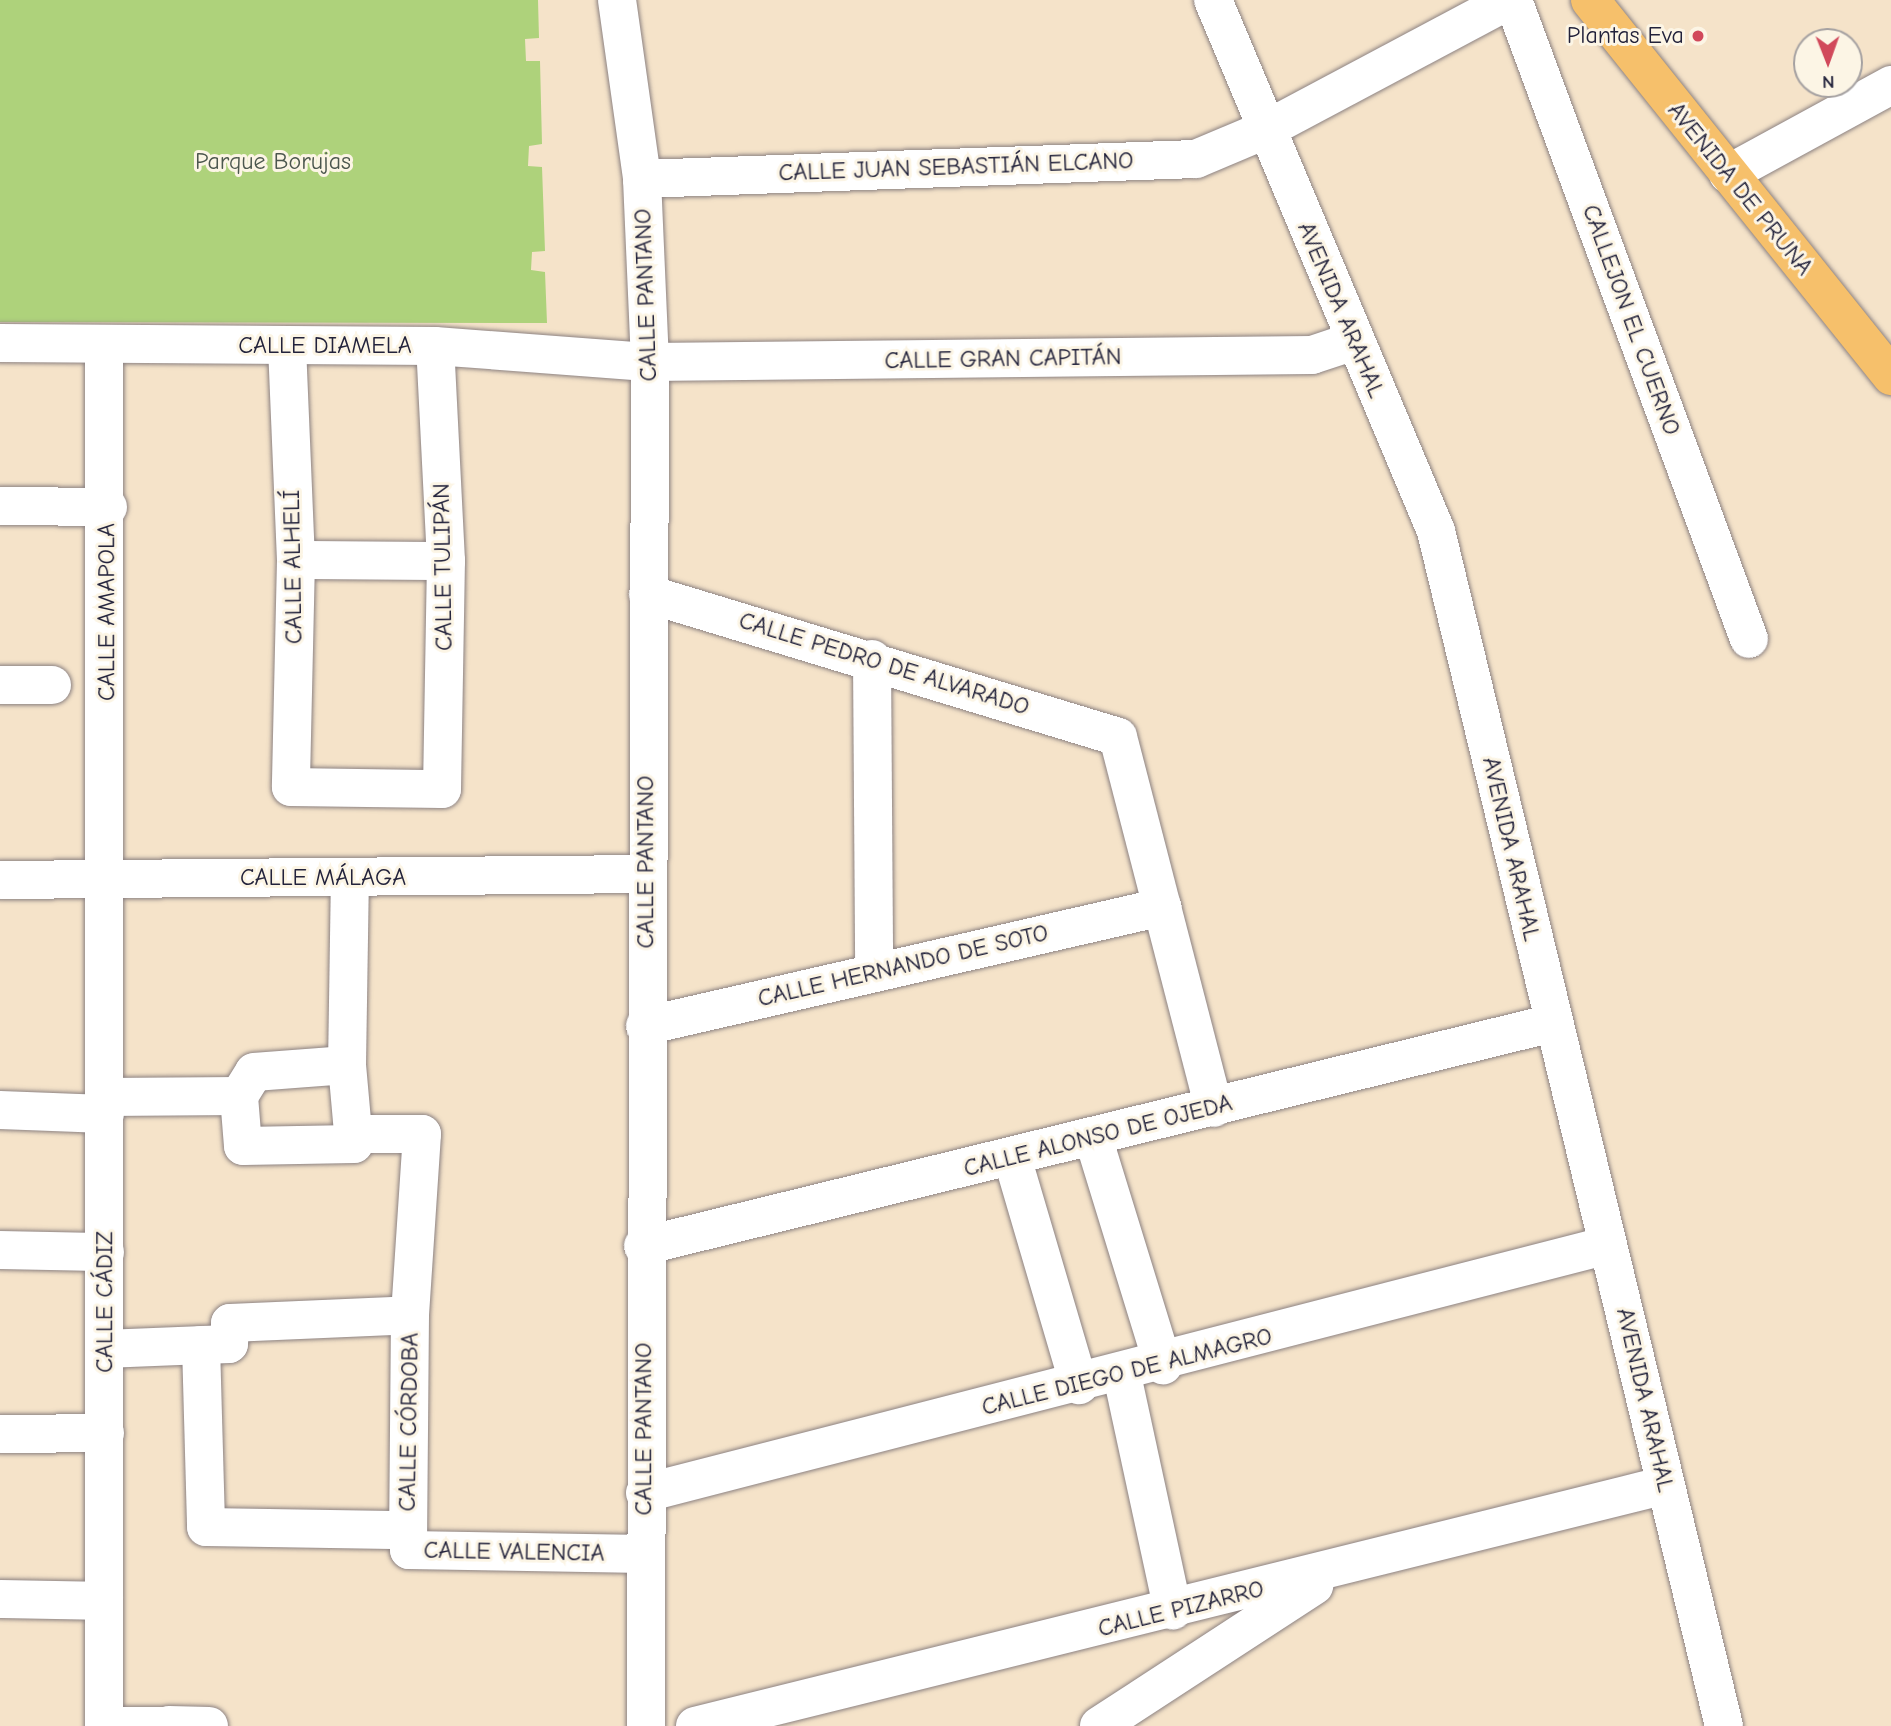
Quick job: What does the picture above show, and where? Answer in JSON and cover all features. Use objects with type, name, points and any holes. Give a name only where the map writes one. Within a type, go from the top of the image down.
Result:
[{"type":"main road","name":"AVENIDA DE PRUNA","points":[[1590,0],[1891,376]]},
{"type":"street","name":"CALLE PANTANO","points":[[617,0],[642,178],[650,362],[643,1246],[646,1726]]},
{"type":"street","name":"AVENIDA ARAHAL","points":[[1213,0],[1265,130],[1436,531],[1724,1726]]},
{"type":"street","name":"CALLE JUAN SEBASTIÁN ELCANO","points":[[642,178],[1196,159],[1265,130],[1511,0]]},
{"type":"street","name":"CALLEJON EL CUERNO","points":[[1511,0],[1749,639]]},
{"type":"street","points":[[1728,174],[1891,85]]},
{"type":"street","name":"CALLE GRAN CAPITÁN","points":[[650,362],[1312,355],[1354,341]]},
{"type":"street","name":"CALLE DIAMELA","points":[[0,343],[435,346],[650,362]]},
{"type":"street","name":"CALLE AMAPOLA","points":[[104,344],[108,507],[105,880]]},
{"type":"street","name":"CALLE ALHELÍ","points":[[287,346],[296,560],[291,787],[442,789]]},
{"type":"street","name":"CALLE TULIPÁN","points":[[435,346],[446,561],[442,789]]},
{"type":"street","points":[[0,506],[108,507]]},
{"type":"street","points":[[296,560],[446,561]]},
{"type":"street","name":"CALLE PEDRO DE ALVARADO","points":[[648,594],[872,659],[1118,737],[1162,907]]},
{"type":"street","points":[[872,659],[874,973]]},
{"type":"street","points":[[0,685],[52,685]]},
{"type":"street","name":"CALLE MÁLAGA","points":[[0,880],[646,874]]},
{"type":"street","points":[[347,1065],[254,1072],[239,1096],[243,1146],[354,1144],[347,1065],[350,878]]},
{"type":"street","name":"CALLE CÁDIZ","points":[[104,1726],[105,880]]},
{"type":"street","points":[[1162,907],[1214,1108]]},
{"type":"street","name":"CALLE HERNANDO DE SOTO","points":[[645,1026],[1162,907]]},
{"type":"street","name":"CALLE ALONSO DE OJEDA","points":[[643,1246],[1093,1138],[1553,1023]]},
{"type":"street","points":[[0,1111],[239,1096]]},
{"type":"street","name":"CALLE CÓRDOBA","points":[[353,1134],[422,1134],[410,1315],[408,1530]]},
{"type":"street","points":[[1093,1138],[1163,1364]]},
{"type":"street","points":[[1012,1157],[1079,1385]]},
{"type":"street","name":"CALLE DIEGO DE ALMAGRO","points":[[645,1493],[1122,1375],[1608,1245]]},
{"type":"street","points":[[0,1250],[105,1252]]},
{"type":"street","points":[[104,1349],[229,1344],[230,1323],[410,1315]]},
{"type":"street","name":"CALLE VALENCIA","points":[[201,1345],[206,1527],[408,1530],[409,1550],[645,1554]]},
{"type":"street","points":[[1122,1375],[1173,1611]]},
{"type":"street","points":[[0,1434],[104,1433]]},
{"type":"street","name":"CALLE PIZARRO","points":[[695,1726],[1173,1611],[1666,1485]]},
{"type":"street","points":[[1099,1726],[1338,1570]]},
{"type":"street","points":[[0,1599],[104,1601]]},
{"type":"street","points":[[104,1726],[209,1726]]},
{"type":"green space","name":"Parque Borujas","points":[[0,0],[538,0],[539,38],[525,39],[526,61],[540,61],[542,144],[529,146],[528,166],[542,167],[545,251],[532,252],[531,270],[545,272],[547,323],[0,322]]},
{"type":"place","name":"Plantas Eva","points":[[1698,36]]}]
